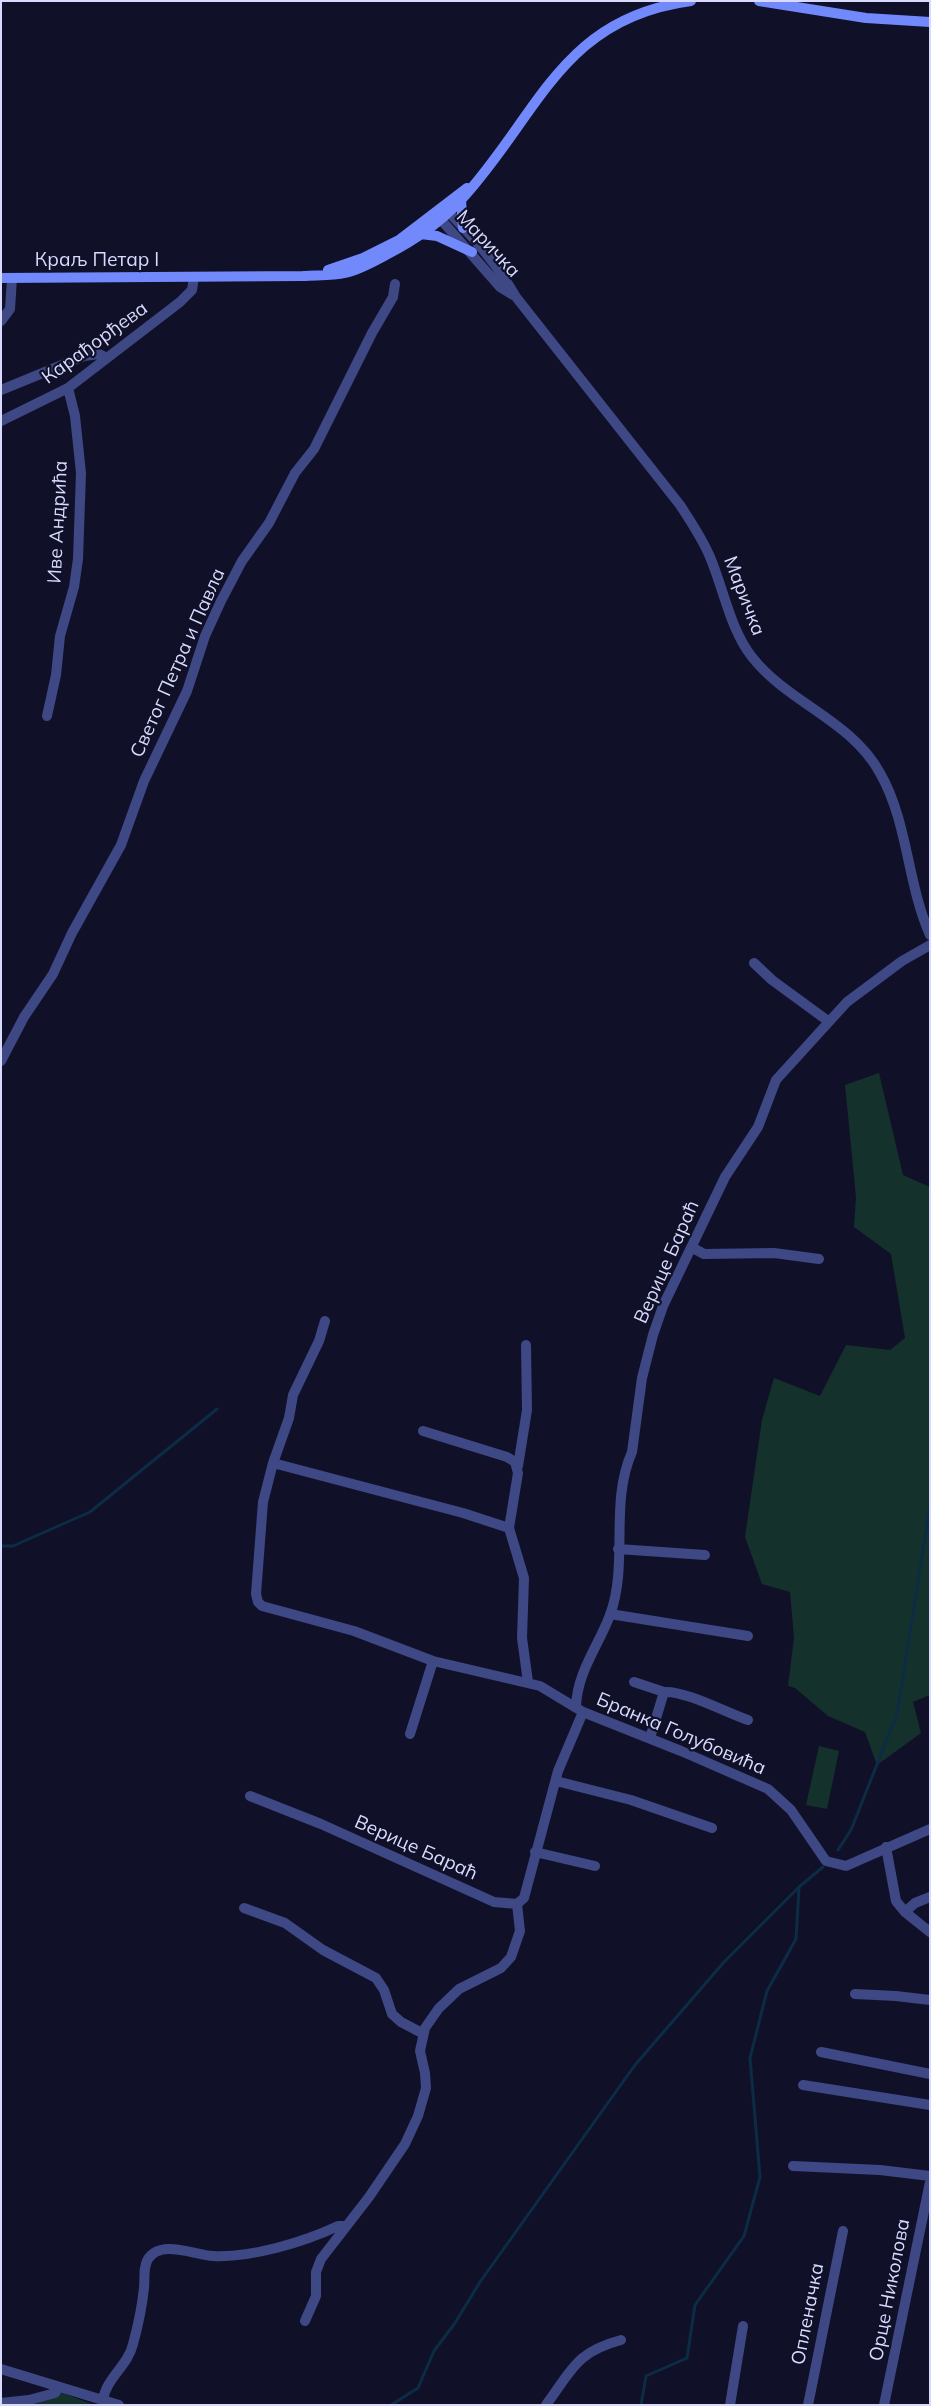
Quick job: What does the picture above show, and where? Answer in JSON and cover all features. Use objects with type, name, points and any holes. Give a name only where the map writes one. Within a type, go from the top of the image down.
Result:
[{"type":"main road","points":[[303,276],[363,258],[399,240],[461,200],[478,180],[552,79],[586,44],[632,17],[665,6],[691,1]]},
{"type":"main road","points":[[759,1],[866,18],[930,22]]},
{"type":"main road","points":[[303,276],[344,274],[388,254],[421,234],[442,213],[455,195],[478,180]]},
{"type":"main road","points":[[461,200],[463,228]]},
{"type":"main road","points":[[421,234],[437,236],[472,252]]},
{"type":"main road","name":"Краљ Петар I","points":[[6,278],[303,276]]},
{"type":"street","name":"Маричка","points":[[442,213],[463,228],[507,281],[516,297],[680,505],[701,536],[740,640],[754,660],[776,681],[845,732],[870,756],[889,788],[896,809],[916,897],[930,935]]},
{"type":"street","name":"Маричка","points":[[442,213],[500,287],[516,297]]},
{"type":"street","name":"Карађорђева","points":[[1,421],[68,388],[188,295],[193,285],[194,277]]},
{"type":"street","points":[[1,321],[10,310],[6,278]]},
{"type":"street","name":"Светог Петра и Павла","points":[[1,1060],[24,1017],[53,974],[76,926],[121,844],[144,781],[187,691],[205,636],[221,601],[242,561],[272,518],[295,473],[314,449],[372,333],[393,297],[395,284]]},
{"type":"street","points":[[1,390],[84,356],[99,354],[107,358]]},
{"type":"street","name":"Иве Андрића","points":[[47,716],[56,675],[60,636],[74,587],[78,559],[81,473],[75,416],[68,388]]},
{"type":"street","name":"Верице Бараћ","points":[[250,1796],[329,1828],[494,1902],[517,1904],[524,1898],[535,1852],[579,1710],[578,1684],[610,1614],[616,1577],[620,1500],[632,1452],[645,1364],[663,1306],[693,1248],[725,1177],[758,1127],[776,1080],[828,1021],[863,989],[918,950],[930,945]]},
{"type":"street","points":[[754,963],[772,980],[828,1021]]},
{"type":"street","points":[[693,1248],[704,1254],[774,1253],[819,1259]]},
{"type":"street","points":[[326,1321],[319,1341],[293,1395],[289,1418],[273,1463],[464,1513],[509,1528]]},
{"type":"street","points":[[526,1345],[527,1410],[518,1466],[516,1496],[509,1528],[524,1578],[522,1638],[528,1682]]},
{"type":"street","points":[[423,1431],[507,1457],[518,1466]]},
{"type":"street","name":"Бранка Голубовића","points":[[273,1463],[263,1502],[256,1594],[260,1604],[268,1608],[301,1615],[354,1631],[433,1661],[474,1672],[528,1682],[552,1692],[579,1710],[650,1738],[768,1790],[791,1810],[819,1854],[833,1864],[846,1866],[930,1829]]},
{"type":"street","points":[[618,1549],[705,1555]]},
{"type":"street","points":[[610,1614],[748,1636]]},
{"type":"street","points":[[410,1734],[433,1661]]},
{"type":"street","points":[[634,1682],[664,1692],[675,1691],[748,1720]]},
{"type":"street","points":[[650,1738],[664,1692]]},
{"type":"street","points":[[556,1781],[631,1800],[712,1828]]},
{"type":"street","points":[[886,1847],[896,1901],[905,1912],[930,1932]]},
{"type":"street","points":[[535,1852],[595,1866]]},
{"type":"street","points":[[905,1912],[915,1903],[930,1897]]},
{"type":"street","points":[[305,2321],[316,2296],[318,2265],[344,2226],[368,2197],[405,2144],[418,2116],[426,2088],[425,2072],[420,2051],[422,2033],[431,2018],[453,1994],[474,1980],[500,1968],[511,1957],[520,1931],[517,1904]]},
{"type":"street","points":[[244,1908],[285,1923],[323,1950],[376,1978],[383,1986],[392,2014],[401,2022],[422,2033]]},
{"type":"street","points":[[855,1994],[930,2000]]},
{"type":"street","points":[[821,2052],[930,2074]]},
{"type":"street","points":[[803,2085],[930,2104]]},
{"type":"street","points":[[793,2166],[880,2170],[930,2176]]},
{"type":"street","name":"Орце Николова","points":[[884,2405],[930,2182]]},
{"type":"street","points":[[103,2400],[108,2383],[125,2364],[132,2351],[141,2306],[146,2264],[154,2252],[169,2249],[210,2256],[235,2256],[286,2244],[338,2226],[344,2226]]},
{"type":"street","name":"Опленачка","points":[[808,2405],[843,2231]]},
{"type":"street","points":[[730,2405],[743,2326]]},
{"type":"street","points":[[546,2405],[585,2354],[601,2346],[621,2340]]},
{"type":"street","points":[[1,2369],[119,2405]]},
{"type":"street","points":[[1,2403],[29,2400],[55,2393],[58,2387]]},
{"type":"green space","points":[[879,1073],[903,1175],[930,1187],[930,1695],[913,1702],[921,1733],[877,1765],[865,1732],[828,1716],[795,1688],[788,1686],[794,1638],[790,1592],[762,1584],[745,1537],[762,1420],[774,1378],[820,1396],[846,1345],[890,1350],[905,1338],[891,1254],[854,1227],[856,1197],[845,1085]]},
{"type":"green space","points":[[819,1746],[839,1751],[827,1809],[806,1805]]},
{"type":"green space","points":[[63,2393],[94,2405],[1,2405]]},
{"type":"waterway","points":[[1,1546],[13,1546],[90,1512],[217,1409]]},
{"type":"waterway","points":[[838,1850],[851,1830],[897,1714],[930,1506]]},
{"type":"waterway","points":[[391,2405],[418,2388],[434,2351],[455,2323],[480,2282],[635,2065],[724,1962],[799,1887],[823,1867]]},
{"type":"waterway","points":[[641,2405],[646,2376],[687,2358],[695,2305],[744,2236],[760,2177],[750,2058],[767,1991],[796,1939],[799,1888]]}]
